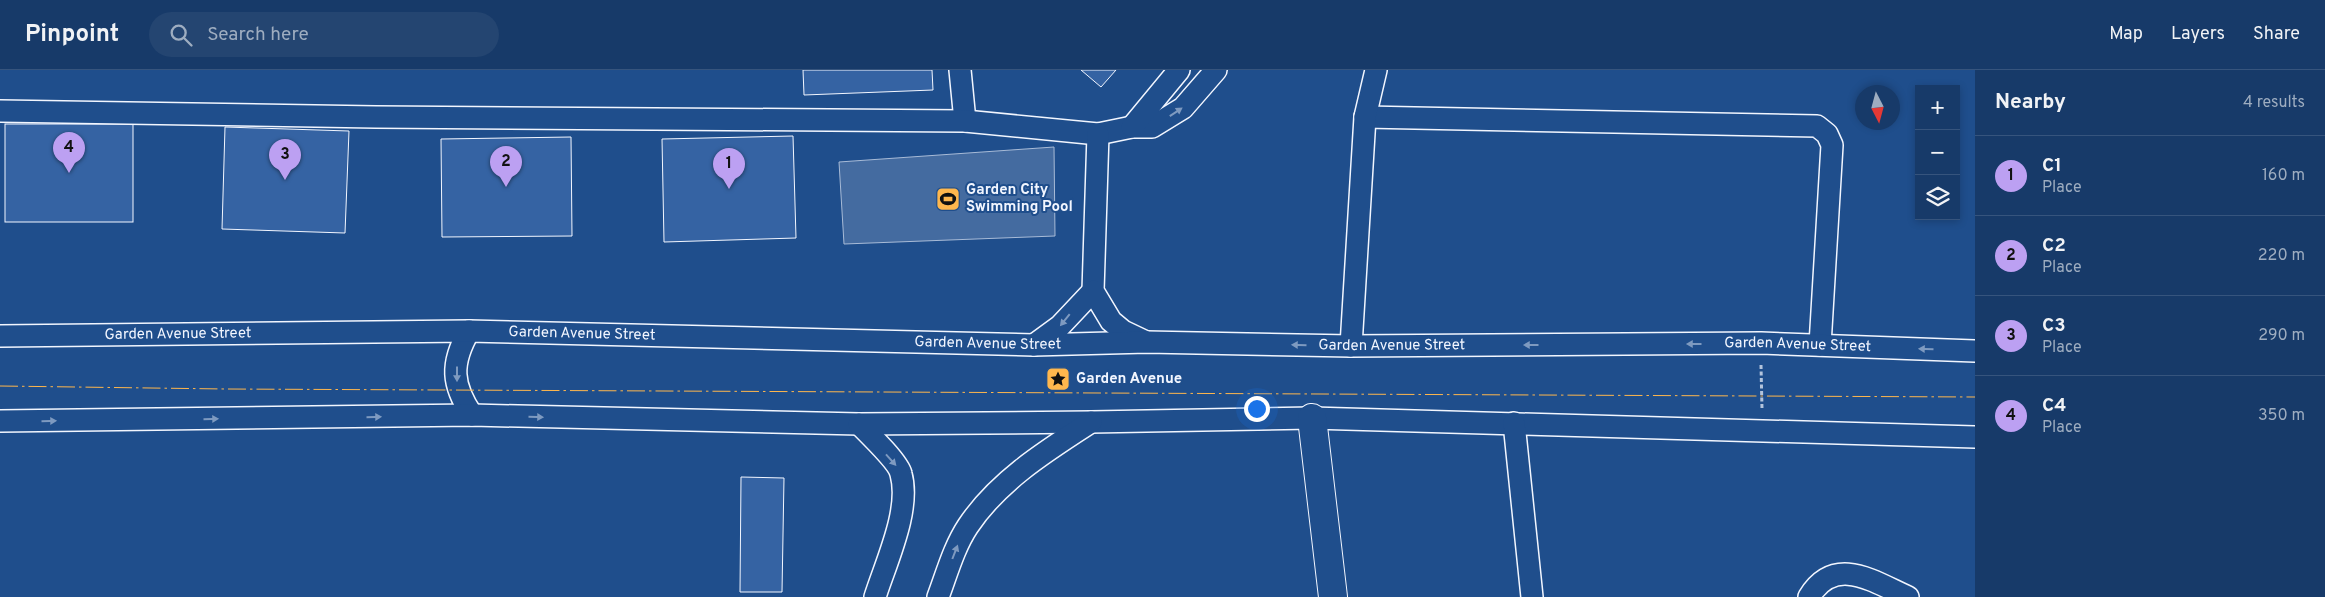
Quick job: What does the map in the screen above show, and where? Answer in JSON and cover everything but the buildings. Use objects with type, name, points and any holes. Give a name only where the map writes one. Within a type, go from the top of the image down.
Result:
[{"type":"street","points":[[960,70],[965,121]]},
{"type":"street","points":[[1132,127],[1179,70]]},
{"type":"street","points":[[0,111],[376,117],[965,121],[1098,134],[1132,127],[1152,127],[1183,108],[1216,70]]},
{"type":"street","points":[[1352,346],[1365,117],[1376,70]]},
{"type":"street","points":[[1365,117],[1817,126],[1827,134],[1832,145],[1820,345]]},
{"type":"street","points":[[1098,134],[1093,291],[1111,321],[1123,331],[1147,342]]},
{"type":"street","points":[[1034,346],[1060,326],[1093,291]]},
{"type":"street","points":[[469,332],[460,350],[456,370],[460,396],[472,415]]},
{"type":"street","name":"Garden Avenue Street","points":[[0,336],[469,332],[1034,346],[1147,342],[1352,346],[1761,344],[1975,351]]},
{"type":"street","points":[[0,421],[472,415],[859,424],[1312,418],[1975,437]]},
{"type":"street","points":[[1312,418],[1333,597]]},
{"type":"street","points":[[938,597],[958,544],[968,526],[985,504],[1007,482],[1044,452],[1091,422]]},
{"type":"street","points":[[1514,423],[1532,597]]},
{"type":"street","points":[[859,424],[901,473],[903,498],[899,523],[875,597]]},
{"type":"street","points":[[1809,597],[1824,580],[1844,573],[1855,574],[1908,597]]},
{"type":"path","points":[[1761,344],[1762,430]]},
{"type":"water","name":"Garden City Swimming Pool","points":[[1054,147],[1055,236],[844,244],[839,162]]},
{"type":"power","points":[[0,386],[225,389],[1975,397]]},
{"type":"place","name":"C4","points":[[69,173]]},
{"type":"place","name":"C3","points":[[285,180]]},
{"type":"place","name":"C2","points":[[506,187]]},
{"type":"place","name":"C1","points":[[729,189]]},
{"type":"place","name":"Garden City Swimming Pool","points":[[948,199]]},
{"type":"place","name":"Garden Avenue","points":[[1058,379]]}]
